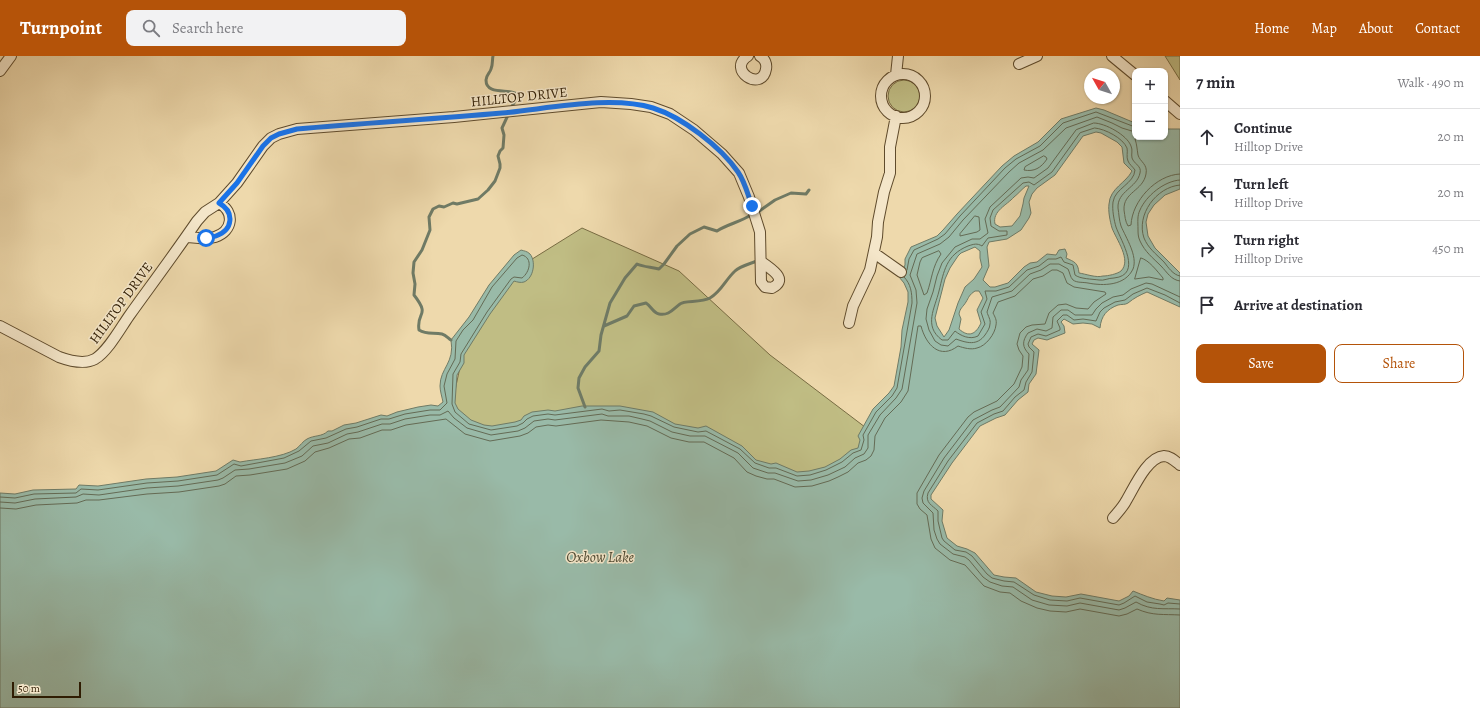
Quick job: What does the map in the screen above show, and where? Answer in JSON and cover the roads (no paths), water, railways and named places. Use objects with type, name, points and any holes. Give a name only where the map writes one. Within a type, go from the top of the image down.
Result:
[{"type":"street","points":[[0,71],[12,56]]},
{"type":"street","points":[[748,56],[742,62],[742,72],[750,79],[756,80],[762,77],[767,67],[766,61],[760,56]]},
{"type":"street","points":[[896,75],[898,56]]},
{"type":"street","points":[[1019,64],[1037,56]]},
{"type":"street","points":[[1112,56],[1132,73]]},
{"type":"street","points":[[896,75],[911,75],[918,79],[922,85],[925,92],[925,100],[917,113],[903,118],[896,116],[885,108],[882,96],[886,83],[896,75]]},
{"type":"street","name":"HILLTOP DRIVE","points":[[0,326],[59,357],[77,362],[93,360],[104,350],[205,212],[219,203],[237,183],[263,146],[271,138],[279,134],[297,129],[454,117],[601,102],[651,107],[670,114],[694,130],[717,149],[739,173],[751,203],[760,232],[762,262]]},
{"type":"street","points":[[1168,104],[1180,114]]},
{"type":"street","points":[[849,323],[853,306],[870,270],[874,253],[884,192],[890,173],[890,147],[896,116]]},
{"type":"street","points":[[186,237],[206,238],[216,236],[223,232],[228,226],[230,220],[227,208],[219,203]]},
{"type":"street","points":[[874,253],[901,272]]},
{"type":"street","points":[[1113,518],[1126,501],[1136,482],[1154,460],[1158,457],[1166,456],[1180,465]]},
{"type":"water","name":"Oxbow Lake","points":[[1096,108],[1132,122],[1132,140],[1168,140],[1168,129],[1180,129],[1180,189],[1165,195],[1154,205],[1148,214],[1146,222],[1148,236],[1155,248],[1180,273],[1180,307],[1147,292],[1127,304],[1118,305],[1111,309],[1103,317],[1100,328],[1092,324],[1073,324],[1064,319],[1061,322],[1064,326],[1065,333],[1047,340],[1038,338],[1034,340],[1032,344],[1039,350],[1036,374],[1029,384],[1028,392],[1018,400],[1005,415],[980,426],[952,463],[931,495],[931,499],[943,510],[942,521],[947,538],[957,546],[975,553],[994,575],[1016,578],[1036,592],[1052,596],[1066,597],[1081,594],[1119,601],[1129,596],[1133,591],[1164,601],[1167,598],[1180,600],[1180,708],[0,708],[0,493],[15,494],[33,490],[76,489],[79,485],[98,486],[216,471],[233,460],[240,462],[290,452],[296,449],[307,439],[328,431],[332,431],[344,425],[356,423],[381,415],[387,416],[418,407],[431,405],[438,406],[443,402],[440,388],[441,380],[442,374],[451,354],[451,340],[469,317],[489,285],[514,255],[521,250],[528,252],[532,257],[533,269],[530,277],[524,282],[514,281],[490,314],[464,355],[464,363],[457,375],[455,403],[458,409],[471,420],[484,425],[492,426],[521,420],[524,416],[532,412],[548,410],[555,411],[582,406],[620,406],[653,412],[675,424],[698,428],[706,426],[742,446],[756,460],[771,464],[776,463],[797,472],[825,467],[840,459],[851,450],[858,448],[860,440],[858,436],[873,409],[894,386],[901,347],[902,330],[908,302],[908,292],[904,283],[899,277],[911,247],[937,236],[1002,166],[1014,156],[1038,142],[1061,119]],"holes":[[[1096,132],[1101,133],[1117,142],[1122,147],[1124,163],[1132,171],[1112,194],[1109,207],[1109,216],[1112,228],[1124,255],[1125,261],[1121,271],[1115,274],[1097,277],[1079,273],[1076,263],[1066,258],[1067,254],[1065,249],[1059,250],[1056,255],[1047,254],[1037,262],[1030,263],[1008,283],[990,287],[983,280],[989,266],[987,247],[989,242],[1007,239],[1021,230],[1031,213],[1029,202],[1032,194],[1037,188],[1055,175],[1083,136]],[[1026,186],[1029,186],[1024,198],[1020,216],[1012,226],[1000,227],[995,224],[995,219],[998,212]],[[975,247],[980,251],[982,267],[974,279],[965,287],[949,330],[944,337],[937,326],[935,318],[945,279],[958,256],[961,253]],[[975,291],[979,291],[983,298],[977,310],[981,323],[977,330],[972,334],[969,334],[959,329],[961,319],[959,314],[969,296]]]},
{"type":"waterway","points":[[493,56],[492,67],[486,78],[487,85],[494,90],[514,92],[517,94],[518,96],[511,108]]},
{"type":"waterway","points":[[451,340],[442,334],[419,330],[419,320],[422,314],[422,307],[414,295],[414,262],[422,250],[430,230],[429,217],[433,209],[439,206],[444,207],[453,203],[457,204],[478,199],[495,181],[500,168],[498,156],[503,148],[504,135],[502,128],[509,113]]},
{"type":"waterway","points":[[758,212],[775,200],[791,193],[806,194],[809,190]]},
{"type":"waterway","points":[[585,407],[578,388],[579,378],[585,367],[599,351],[601,335],[610,303],[625,278],[637,264],[659,269],[677,246],[690,234],[704,227],[717,231],[751,215]]},
{"type":"waterway","points":[[604,326],[627,316],[634,306],[646,303],[655,312],[659,314],[666,314],[682,303],[706,300],[714,295],[737,269],[757,261]]}]
